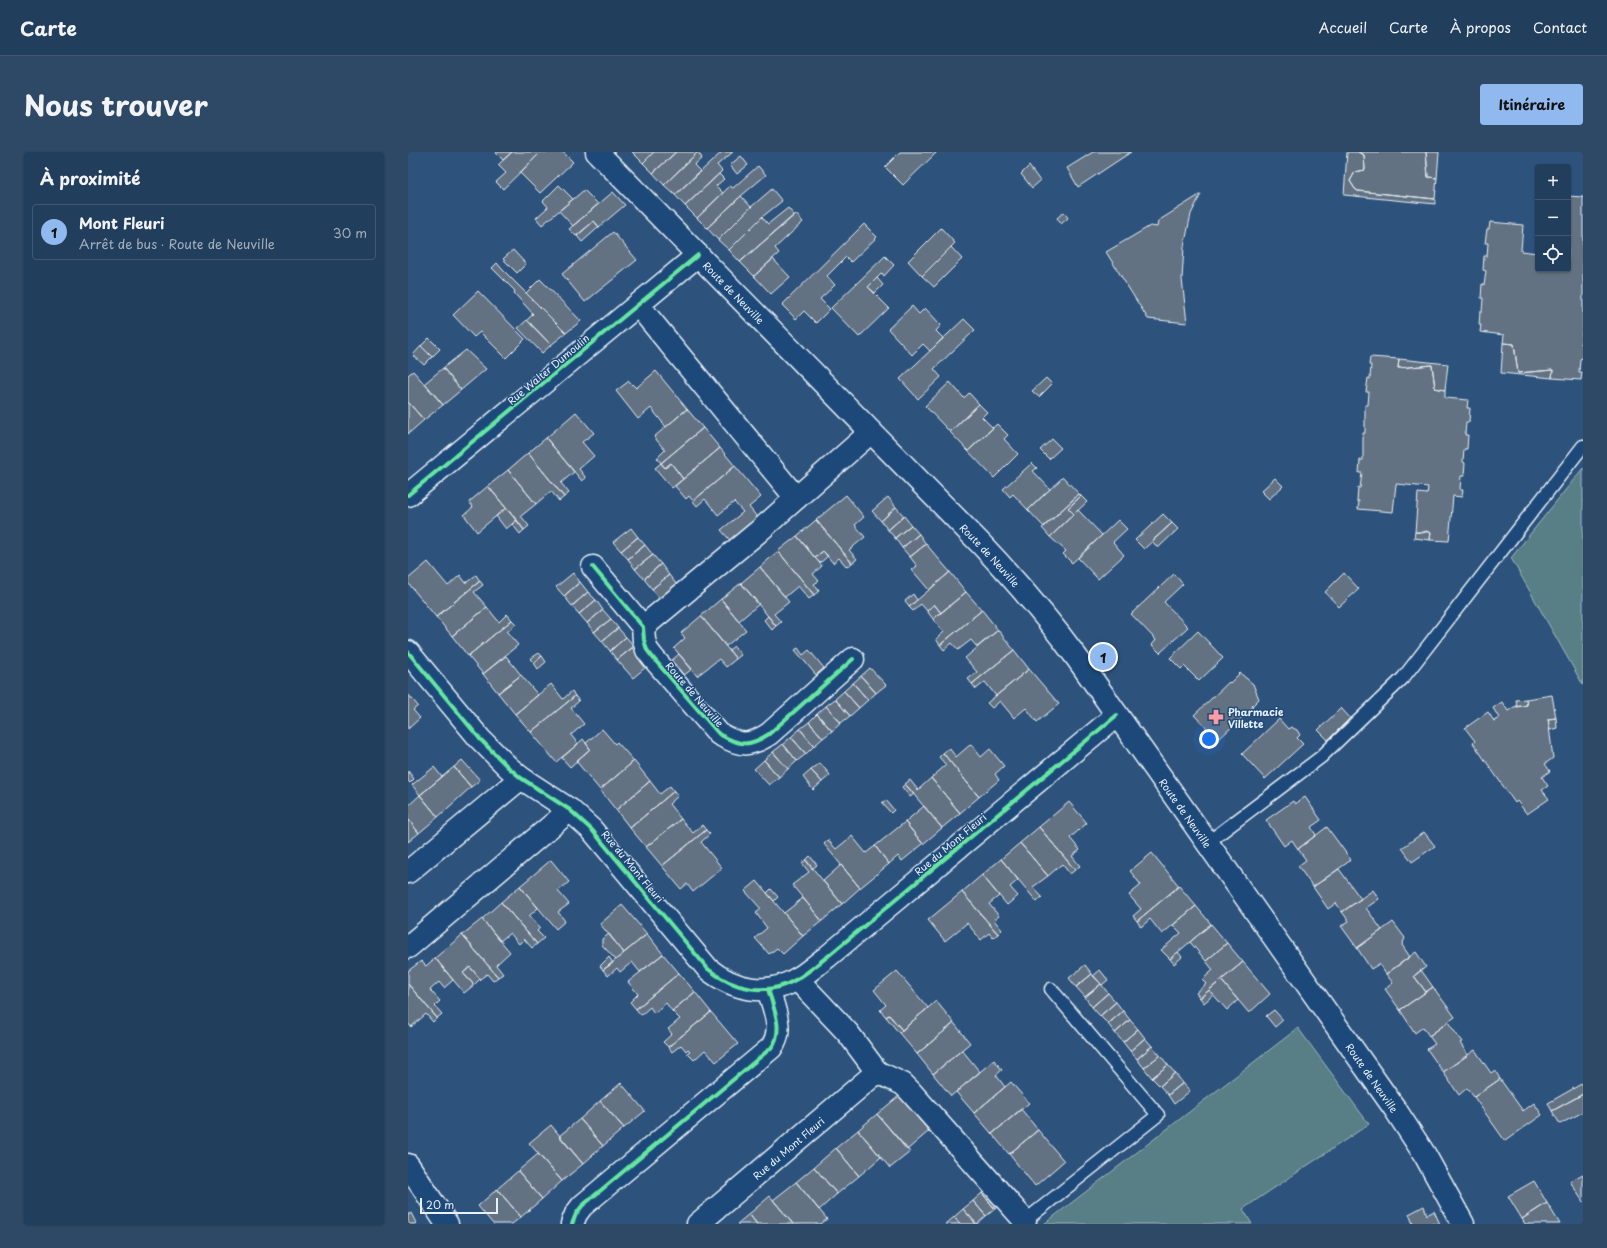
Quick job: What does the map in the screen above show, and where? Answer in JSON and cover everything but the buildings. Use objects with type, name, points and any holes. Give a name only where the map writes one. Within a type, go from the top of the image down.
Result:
[{"type":"street","name":"Route de Neuville","points":[[597,152],[1025,591],[1060,635],[1395,1109],[1425,1155],[1463,1224]]},
{"type":"street","name":"Rue Walter Dumoulin","points":[[408,495],[698,255]]},
{"type":"street","points":[[638,305],[796,498]]},
{"type":"street","points":[[593,567],[643,627],[758,532],[871,432]]},
{"type":"street","name":"Route de Neuville","points":[[643,627],[644,640],[647,650],[654,659],[719,734],[728,740],[739,743],[749,744],[758,741],[769,734],[853,659]]},
{"type":"street","name":"Rue du Mont Fleuri","points":[[408,652],[480,739],[508,768],[570,810],[592,830],[708,969],[721,979],[735,985],[751,989],[768,989],[784,985],[797,979],[827,957],[1117,715]]},
{"type":"street","points":[[408,872],[522,778]]},
{"type":"street","points":[[408,947],[570,810]]},
{"type":"street","points":[[797,979],[840,1023],[877,1072],[903,1084],[910,1091],[1023,1223]]},
{"type":"street","points":[[572,1224],[576,1214],[582,1206],[776,1043],[778,1026],[768,989]]},
{"type":"street","name":"Rue du Mont Fleuri","points":[[698,1224],[877,1072]]},
{"type":"street","points":[[408,1165],[447,1224]]},
{"type":"lane","points":[[1207,842],[1321,757],[1403,678],[1583,446]]},
{"type":"lane","points":[[1023,1223],[1158,1115],[1051,989]]},
{"type":"green space","points":[[1583,468],[1583,685],[1511,558]]},
{"type":"green space","points":[[1298,1028],[1369,1124],[1243,1209],[1252,1224],[1044,1224]]},
{"type":"cycle path","points":[[408,495],[698,255]]},
{"type":"cycle path","points":[[593,567],[643,627],[644,640],[647,650],[654,659],[719,734],[733,741],[739,743],[750,743],[769,734],[853,659]]},
{"type":"cycle path","points":[[408,652],[480,739],[508,767],[521,778],[570,810],[592,830],[708,969],[729,982],[751,989],[774,988],[786,985],[809,971],[1117,715]]},
{"type":"cycle path","points":[[572,1224],[576,1214],[582,1206],[771,1048],[775,1041],[778,1027],[768,989]]},
{"type":"place","name":"Mont Fleuri","points":[[1103,657]]},
{"type":"place","name":"Pharmacie Villette","points":[[1216,717]]}]
